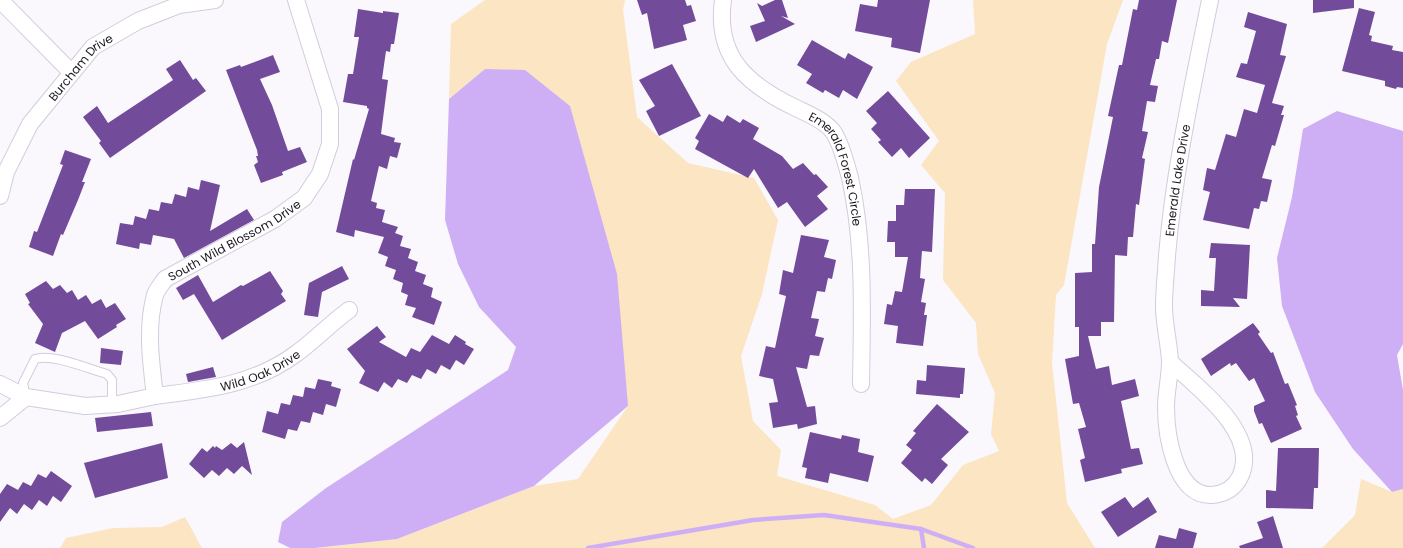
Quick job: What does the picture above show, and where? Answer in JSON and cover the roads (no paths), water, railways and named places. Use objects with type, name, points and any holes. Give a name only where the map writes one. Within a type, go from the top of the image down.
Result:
[{"type":"street","points":[[0,0],[71,72]]},
{"type":"street","name":"Burcham Drive","points":[[0,196],[2,178],[30,124],[93,47],[138,21],[179,6],[215,0]]},
{"type":"street","name":"South Wild Blossom Drive","points":[[155,396],[150,354],[151,320],[155,293],[165,279],[275,219],[304,198],[320,174],[330,144],[330,109],[296,0]]},
{"type":"street","name":"Emerald Forest Circle","points":[[723,0],[720,17],[723,40],[733,60],[749,79],[770,94],[815,117],[833,132],[846,160],[855,201],[862,288],[861,384]]},
{"type":"street","name":"Emerald Lake Drive","points":[[1170,362],[1224,413],[1240,438],[1244,452],[1244,465],[1240,477],[1233,487],[1221,494],[1208,495],[1195,490],[1184,480],[1174,460],[1168,438],[1166,407],[1170,362],[1164,306],[1170,221],[1179,155],[1210,0]]},
{"type":"street","name":"Wild Oak Drive","points":[[155,396],[213,389],[258,376],[297,354],[330,324],[349,310]]},
{"type":"street","points":[[0,384],[26,397],[85,406],[112,404],[155,396]]},
{"type":"street","points":[[0,418],[26,397]]},
{"type":"lane","points":[[26,397],[23,383],[35,359],[40,357],[52,358],[107,374],[112,380],[112,404]]},
{"type":"waterway","points":[[588,548],[753,520],[824,515],[921,529],[973,548]]},
{"type":"waterway","points":[[921,529],[924,548]]}]
